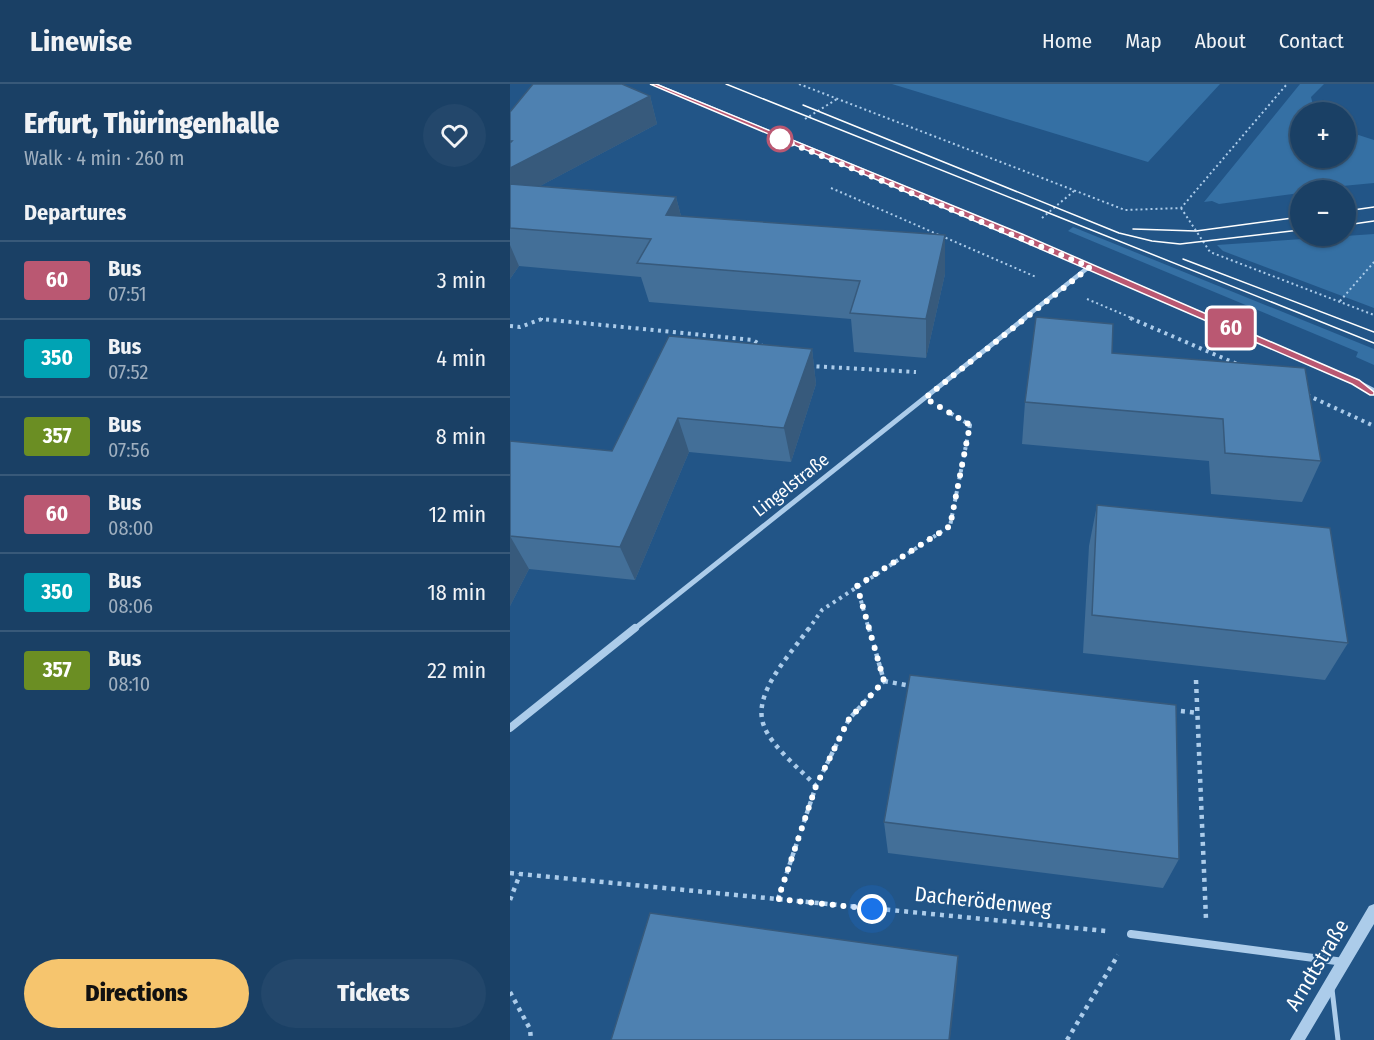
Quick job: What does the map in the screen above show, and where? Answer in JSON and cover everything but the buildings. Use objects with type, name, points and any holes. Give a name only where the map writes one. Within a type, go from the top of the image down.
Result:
[{"type":"street","points":[[653,84],[1090,267],[1356,382],[1374,392]]},
{"type":"street","name":"Lingelstraße","points":[[510,728],[1090,267]]},
{"type":"street","name":"Arndtstraße","points":[[1297,1040],[1374,911]]},
{"type":"street","points":[[1131,934],[1344,962]]},
{"type":"lane","points":[[1331,984],[1338,1040]]},
{"type":"path","points":[[798,84],[1125,210],[1181,208],[1287,84]]},
{"type":"path","points":[[802,121],[837,99]]},
{"type":"path","points":[[830,188],[1238,365]]},
{"type":"path","points":[[1040,220],[1074,191]]},
{"type":"path","points":[[1181,208],[1210,252],[1374,315]]},
{"type":"path","points":[[1340,301],[1374,262]]},
{"type":"path","points":[[510,326],[520,327],[542,319],[753,340],[762,346]]},
{"type":"path","points":[[803,366],[955,374]]},
{"type":"path","points":[[1304,393],[1374,426]]},
{"type":"path","points":[[816,786],[775,743],[764,727],[760,708],[768,686],[822,610],[950,526],[970,425],[925,398]]},
{"type":"path","points":[[857,586],[884,681]]},
{"type":"path","points":[[1196,680],[1206,944]]},
{"type":"path","points":[[884,681],[916,686]]},
{"type":"path","points":[[778,899],[816,786],[849,719],[884,681]]},
{"type":"path","points":[[1164,709],[1198,713]]},
{"type":"path","name":"Dacherödenweg","points":[[510,873],[1131,934]]},
{"type":"path","points":[[510,900],[520,874]]},
{"type":"path","points":[[1067,1040],[1131,934]]},
{"type":"path","points":[[510,992],[530,1029],[531,1040]]},
{"type":"shaded area","points":[[892,84],[1220,84],[1148,162]]},
{"type":"shaded area","points":[[1300,84],[1324,84],[1311,97],[1312,102],[1290,102],[1290,168],[1356,168],[1356,134],[1374,140],[1374,183],[1356,185],[1356,180],[1290,180],[1290,194],[1219,204],[1212,201],[1204,202]]},
{"type":"shaded area","points":[[1073,227],[1374,349],[1374,365],[1356,357],[1358,352],[1068,231]]},
{"type":"shaded area","points":[[1374,234],[1374,308],[1223,251],[1217,245],[1290,240],[1290,246],[1356,246],[1356,235]]},
{"type":"tram line","points":[[726,84],[1374,343]]},
{"type":"tram line","points":[[803,105],[1119,233],[1152,241],[1180,244],[1290,231]]},
{"type":"tram line","points":[[1356,210],[1374,207]]},
{"type":"tram line","points":[[1133,229],[1196,231],[1290,218]]},
{"type":"tram line","points":[[1356,224],[1374,221]]},
{"type":"tram line","points":[[1183,259],[1374,332]]},
{"type":"bus line","name":"60","points":[[653,84],[1018,236],[1356,382],[1374,392]]},
{"type":"route","points":[[780,139],[776,137],[1090,267],[925,398],[970,425],[950,526],[857,586],[884,681],[849,719],[816,786],[778,899],[872,909]]}]
